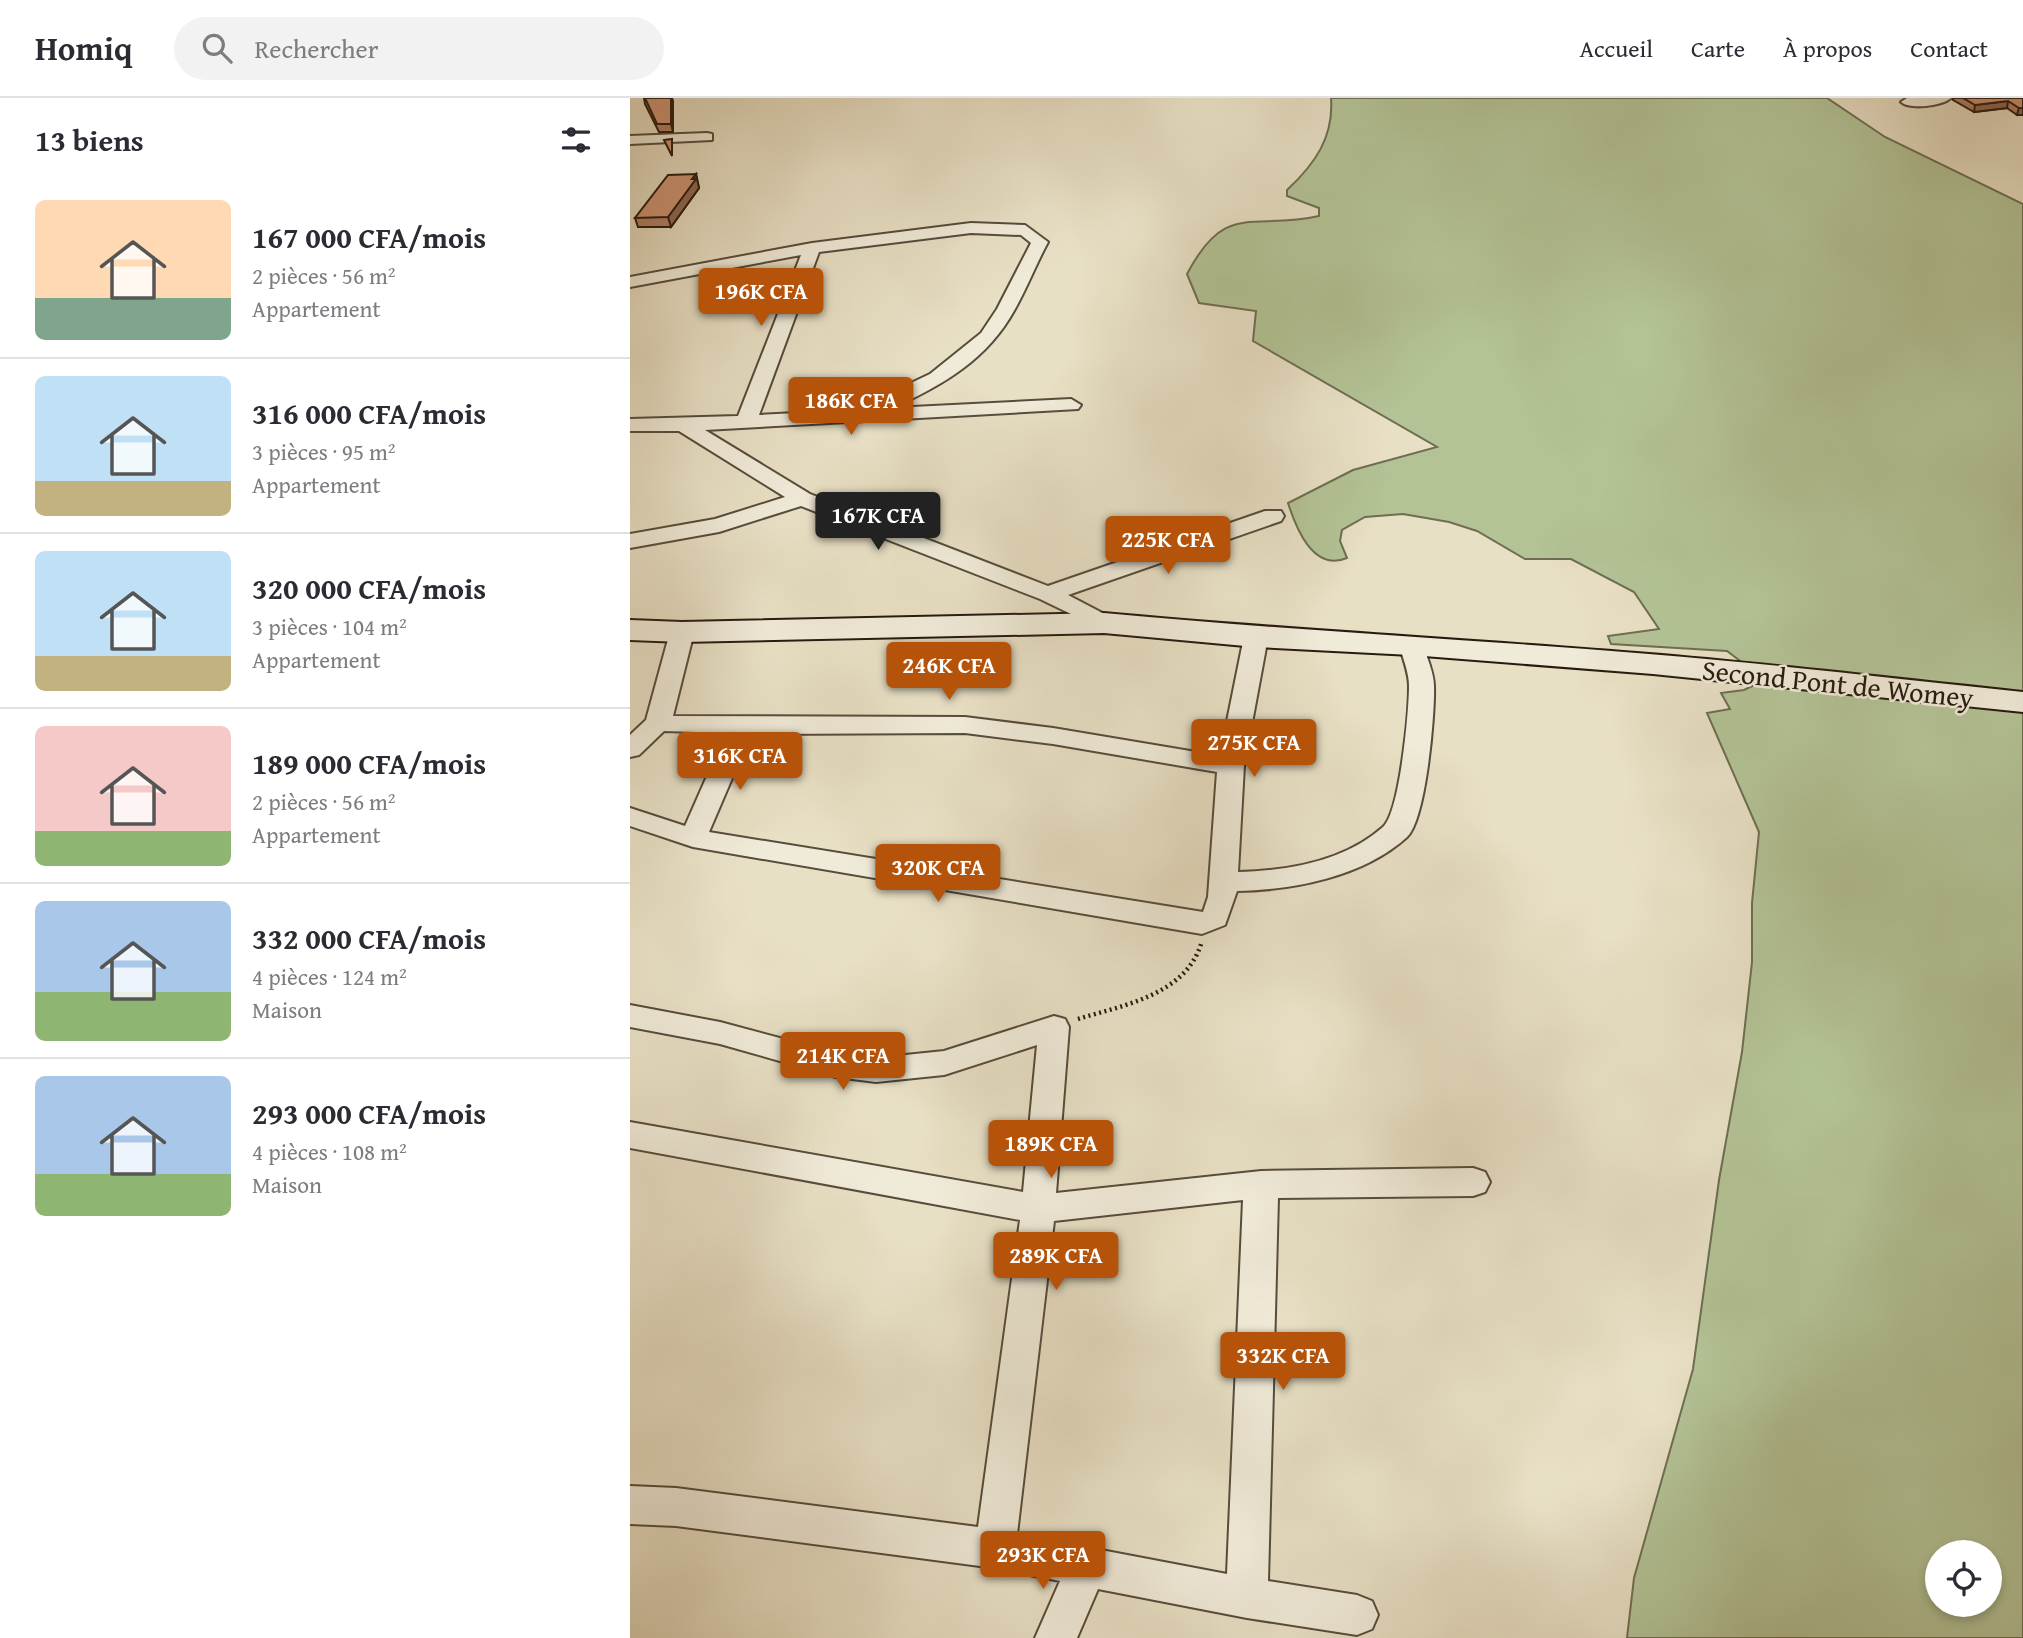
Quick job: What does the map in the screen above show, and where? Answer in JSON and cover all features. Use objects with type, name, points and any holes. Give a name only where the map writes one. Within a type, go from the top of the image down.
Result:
[{"type":"main road","name":"Second Pont de Womey","points":[[630,630],[682,632],[1104,623],[1256,637],[1411,645],[1653,664],[2023,702]]},
{"type":"street","points":[[1908,102],[1944,98]]},
{"type":"street","points":[[630,140],[707,137]]},
{"type":"street","points":[[630,282],[812,248],[971,228],[1026,230],[1040,242],[1001,318],[971,358],[918,391],[858,416]]},
{"type":"street","points":[[746,422],[812,248]]},
{"type":"street","points":[[630,425],[683,425],[1072,405]]},
{"type":"street","points":[[683,425],[802,499],[1048,594],[1104,623]]},
{"type":"street","points":[[630,541],[719,525],[802,499]]},
{"type":"street","points":[[1048,594],[1273,516]]},
{"type":"street","points":[[630,749],[657,723],[682,632]]},
{"type":"street","points":[[630,817],[694,838],[1202,924],[1215,918],[1222,897],[1231,766],[1256,637]]},
{"type":"street","points":[[1222,882],[1271,881],[1332,867],[1365,852],[1398,830],[1413,777],[1422,684],[1411,645]]},
{"type":"street","points":[[657,723],[742,726],[965,726],[1053,736],[1231,766]]},
{"type":"street","points":[[694,838],[742,726]]},
{"type":"street","points":[[630,1016],[720,1033],[831,1065],[878,1070],[913,1068],[1054,1027],[1038,1209],[995,1549]]},
{"type":"street","points":[[630,1135],[1038,1209],[1261,1185],[1473,1182]]},
{"type":"street","points":[[1247,1598],[1261,1185]]},
{"type":"street","points":[[630,1505],[676,1507],[995,1549],[1086,1569],[1357,1615]]},
{"type":"street","points":[[1056,1638],[1086,1569]]},
{"type":"path","points":[[1054,1027],[1162,992],[1189,970],[1200,953],[1202,924]]},
{"type":"green space","points":[[1331,98],[1827,98],[1885,137],[2023,204],[2023,1638],[1627,1638],[1634,1578],[1693,1369],[1719,1180],[1742,1052],[1752,962],[1752,903],[1759,832],[1707,713],[1730,709],[1721,693],[1744,690],[1765,680],[1727,651],[1611,644],[1608,636],[1659,629],[1634,592],[1571,559],[1525,559],[1477,531],[1449,522],[1403,514],[1365,517],[1342,530],[1340,541],[1347,558],[1335,561],[1325,559],[1308,545],[1288,503],[1353,470],[1437,447],[1253,341],[1256,311],[1199,303],[1187,274],[1201,251],[1228,227],[1258,221],[1296,220],[1319,216],[1319,208],[1287,196],[1287,190],[1314,160],[1321,149],[1329,125]]},
{"type":"building","points":[[645,98],[671,98],[671,124],[657,124]]},
{"type":"building","points":[[1963,98],[2023,98],[2023,108],[2008,101],[1975,105]]},
{"type":"building","points":[[672,139],[672,156],[664,140]]},
{"type":"building","points":[[696,174],[692,179],[696,179],[668,217],[635,218],[668,175]]}]
